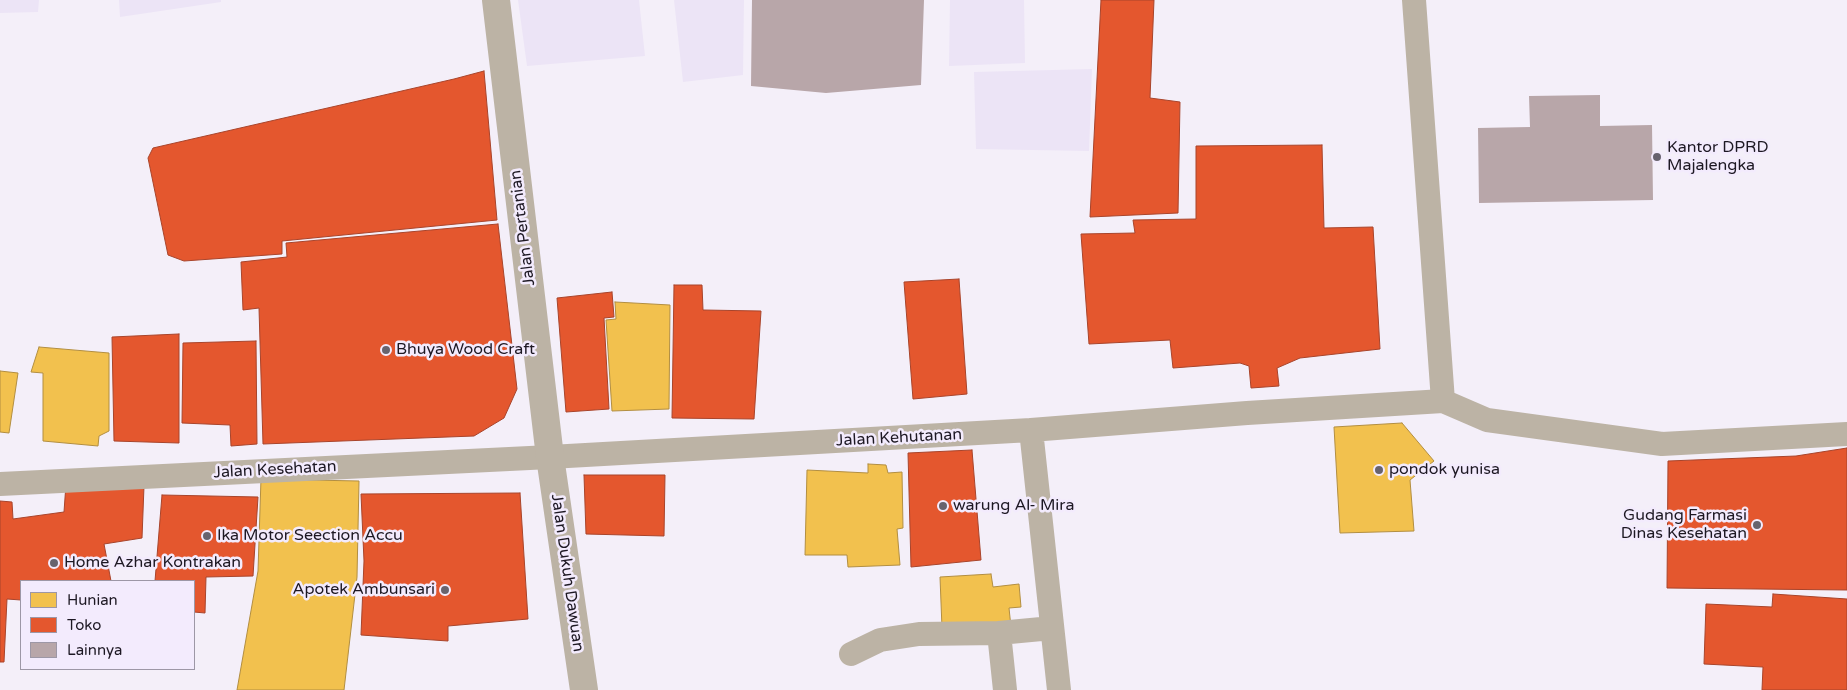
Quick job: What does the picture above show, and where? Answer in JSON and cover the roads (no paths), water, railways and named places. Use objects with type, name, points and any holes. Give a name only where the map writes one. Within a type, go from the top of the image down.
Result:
[{"type":"street","name":"Jalan Pertanian","points":[[496,0],[550,457]]},
{"type":"street","points":[[1414,0],[1443,401],[1486,420],[1662,444],[1847,434]]},
{"type":"street","name":"Jalan Kehutanan","points":[[550,457],[1031,430],[1247,413],[1443,401]]},
{"type":"street","points":[[1031,430],[1059,690]]},
{"type":"street","name":"Jalan Kesehatan","points":[[0,484],[550,457]]},
{"type":"street","name":"Jalan Dukuh Dawuan","points":[[550,457],[584,690]]},
{"type":"street","points":[[851,654],[880,640],[919,634],[999,633],[1052,628]]},
{"type":"street","points":[[999,633],[1005,690]]},
{"type":"place","name":"Kantor DPRD Majalengka","points":[[1657,157]]},
{"type":"place","name":"Bhuya Wood Craft","points":[[386,350]]},
{"type":"place","name":"pondok yunisa","points":[[1379,470]]},
{"type":"place","name":"warung Al- Mira","points":[[943,506]]},
{"type":"place","name":"Gudang Farmasi Dinas Kesehatan","points":[[1757,525]]},
{"type":"place","name":"Ika Motor Seection Accu","points":[[207,536]]},
{"type":"place","name":"Home Azhar Kontrakan","points":[[54,563]]},
{"type":"place","name":"Apotek Ambunsari","points":[[445,590]]}]
